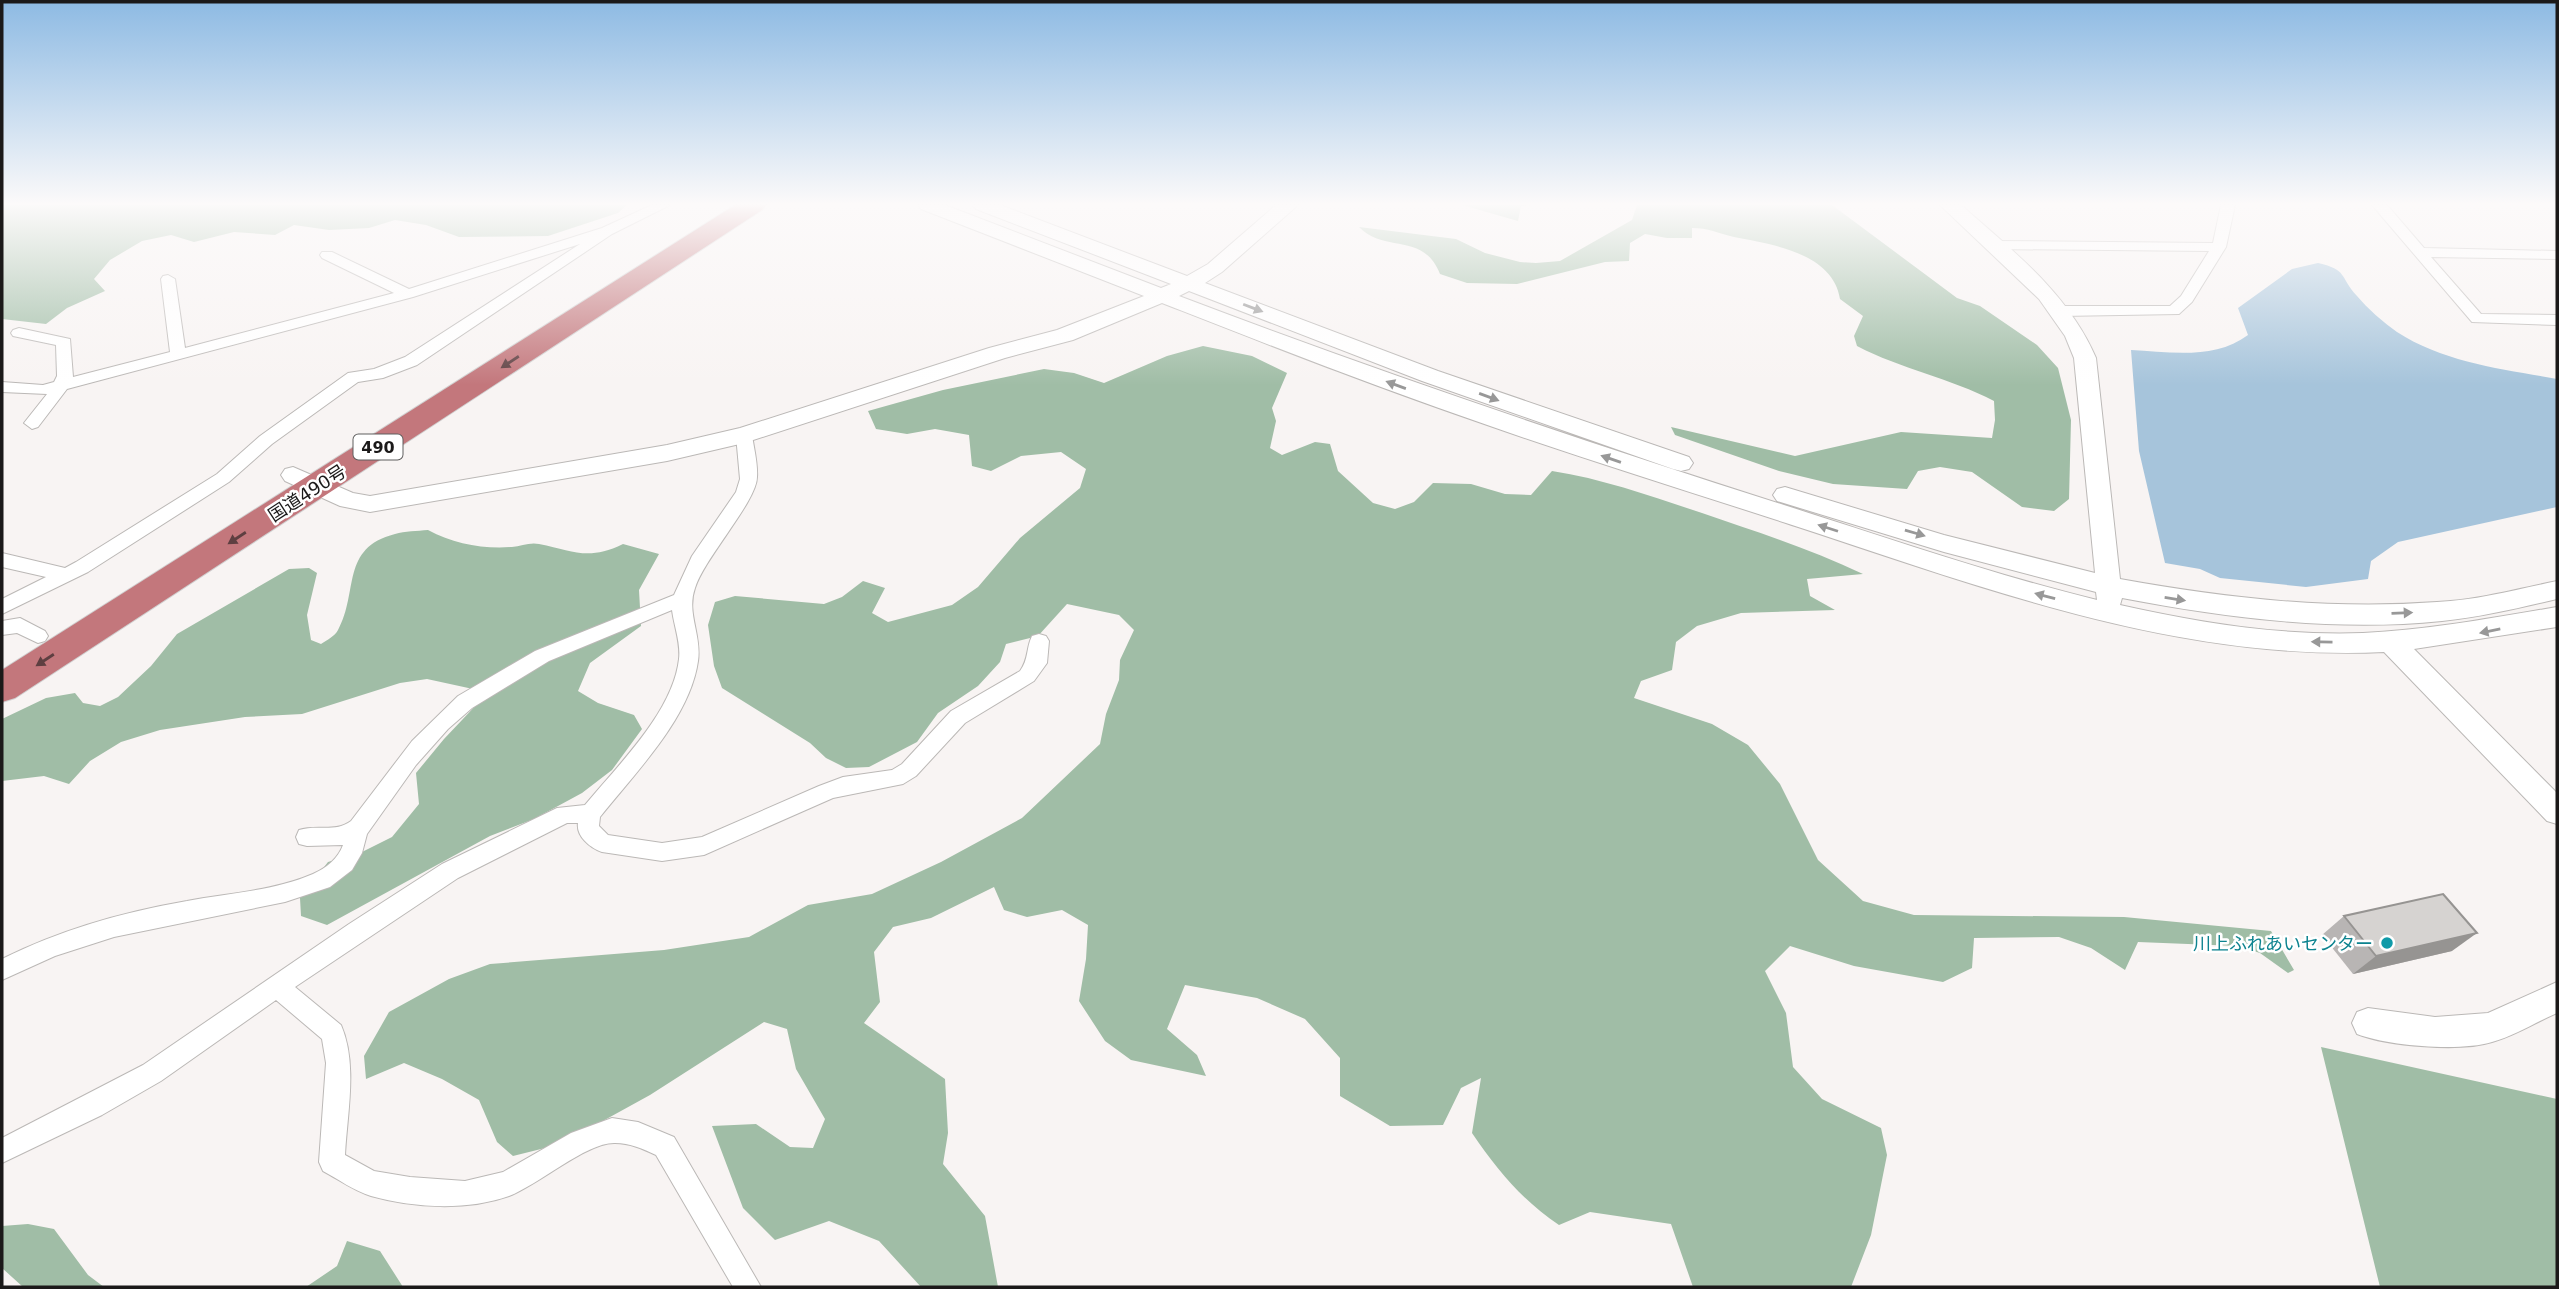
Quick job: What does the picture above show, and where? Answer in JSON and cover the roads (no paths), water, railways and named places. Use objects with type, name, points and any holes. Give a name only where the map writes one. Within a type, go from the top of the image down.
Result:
[{"type":"highway","name":"国道490号","points":[[2,688],[628,265]]},
{"type":"highway","name":"国道490号","points":[[2,659],[305,481],[655,265]]},
{"type":"street","points":[[347,265],[408,294]]},
{"type":"street","points":[[2,387],[43,390],[408,294],[499,265]]},
{"type":"street","points":[[2,607],[68,575],[223,478],[266,440],[354,377],[377,374],[411,361],[559,265]]},
{"type":"street","points":[[1082,265],[1406,389],[1636,468],[2008,586],[2111,613],[2178,627],[2295,642],[2390,641],[2480,633],[2557,617]]},
{"type":"street","points":[[1143,265],[1430,376],[1655,455],[2009,561],[2108,586],[2224,606],[2293,613],[2375,615],[2438,612],[2501,603],[2557,590]]},
{"type":"street","points":[[305,481],[348,500],[370,504],[667,453],[744,435],[1065,335],[1164,297],[1218,265]]},
{"type":"street","points":[[2014,265],[2061,311],[2079,338],[2085,358],[2111,613]]},
{"type":"street","points":[[2061,311],[2174,311],[2187,299],[2208,265]]},
{"type":"street","points":[[2431,265],[2477,319],[2557,320]]},
{"type":"street","points":[[168,279],[178,355]]},
{"type":"street","points":[[19,333],[64,342],[65,376],[56,394],[32,423]]},
{"type":"street","points":[[744,435],[749,479],[744,493],[688,579],[682,599],[682,622],[691,650],[675,699],[650,744],[590,814],[588,828],[602,843],[662,852],[705,846],[843,786],[896,778],[909,770],[958,717],[1027,676],[1037,663],[1039,641]]},
{"type":"street","points":[[2,560],[68,575]]},
{"type":"street","points":[[307,837],[341,837],[356,830],[384,790],[427,740],[464,703],[527,664],[625,620],[682,599]]},
{"type":"street","points":[[2,628],[20,625],[38,636]]},
{"type":"street","points":[[2390,641],[2557,812]]},
{"type":"street","points":[[2,1151],[152,1073],[276,986],[450,871],[565,814],[590,814]]},
{"type":"street","points":[[2,970],[43,948],[100,929],[301,887],[336,873],[346,862],[356,843],[356,830]]},
{"type":"street","points":[[276,986],[333,1033],[338,1063],[332,1162],[371,1183],[410,1190],[465,1194],[507,1184],[580,1142],[612,1130],[638,1134],[665,1146],[748,1287]]},
{"type":"street","points":[[2368,1023],[2435,1032],[2490,1028],[2557,997]]},
{"type":"water","points":[[2325,265],[2339,271],[2361,301],[2381,320],[2415,343],[2454,358],[2557,379],[2557,507],[2398,542],[2371,561],[2368,579],[2306,587],[2220,578],[2200,569],[2165,563],[2139,451],[2131,350],[2192,353],[2235,343],[2248,335],[2238,308],[2292,269]]},
{"type":"place","name":"川上ふれあいセンター","points":[[2387,943]]}]
